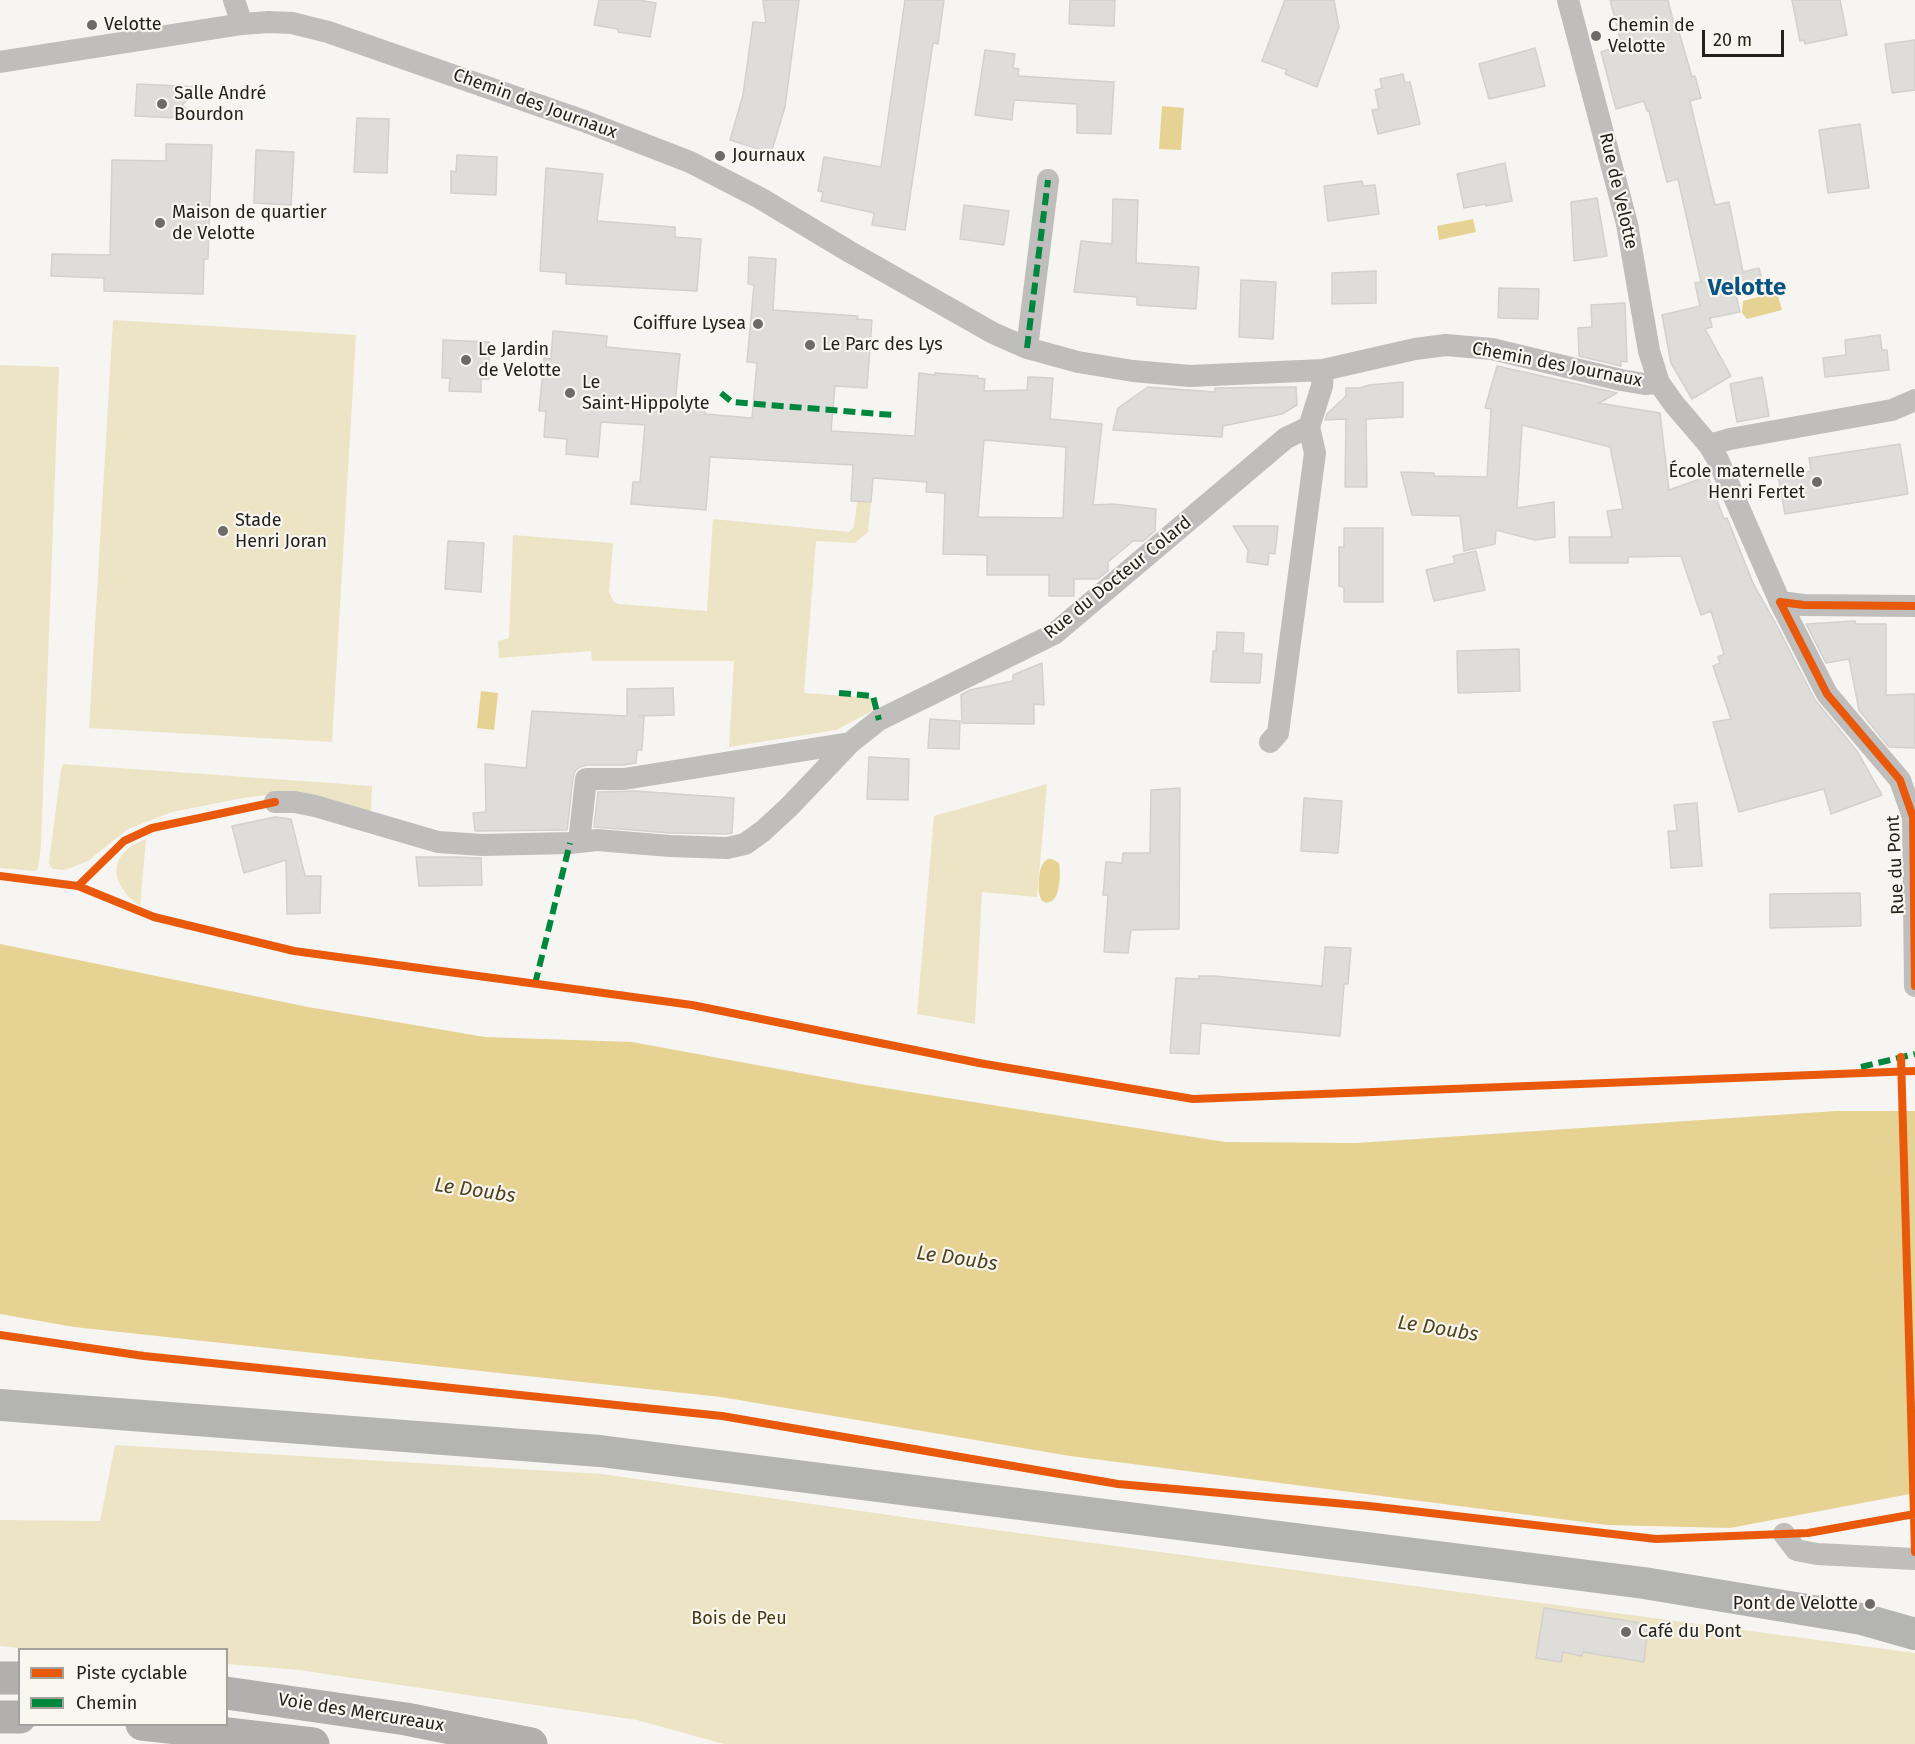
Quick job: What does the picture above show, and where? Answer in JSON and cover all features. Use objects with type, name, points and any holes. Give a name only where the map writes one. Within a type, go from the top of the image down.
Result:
[{"type":"highway","points":[[0,1678],[18,1678]]},
{"type":"highway","name":"Voie des Mercureaux","points":[[228,1693],[406,1719],[531,1744]]},
{"type":"highway","points":[[0,1716],[18,1717]]},
{"type":"highway","points":[[151,1726],[313,1744]]},
{"type":"main road","points":[[0,1405],[600,1451],[1644,1582],[1862,1619],[1915,1634]]},
{"type":"street","points":[[234,0],[242,24]]},
{"type":"street","name":"Rue de Velotte","points":[[1568,0],[1627,224],[1649,351],[1659,384]]},
{"type":"street","name":"Chemin des Journaux","points":[[0,62],[242,24],[292,23],[328,32],[584,121],[690,162],[760,198],[993,333],[1028,348],[1078,362],[1133,371],[1179,375],[1323,370],[1415,349],[1446,345],[1492,349],[1621,380],[1659,384]]},
{"type":"street","points":[[1028,348],[1048,180]]},
{"type":"street","points":[[1270,742],[1278,733],[1315,453],[1309,427],[1322,386],[1323,370]]},
{"type":"street","name":"Rue du Pont","points":[[1659,384],[1718,460],[1780,602],[1827,694],[1907,775],[1913,817],[1915,986]]},
{"type":"street","points":[[1708,445],[1892,410],[1915,400]]},
{"type":"street","name":"Rue du Docteur Colard","points":[[275,802],[295,802],[315,806],[438,842],[482,845],[597,840],[728,848],[745,844],[789,807],[850,743],[879,720],[1054,634],[1287,438],[1309,427]]},
{"type":"street","points":[[1780,602],[1804,605],[1915,606]]},
{"type":"street","name":"Rue du Docteur Colard","points":[[579,842],[586,779],[624,779],[850,743]]},
{"type":"street","points":[[1784,1534],[1796,1550],[1817,1554],[1915,1559]]},
{"type":"green space","name":"Stade Henri Joran","points":[[113,320],[356,335],[332,742],[89,728]]},
{"type":"green space","points":[[0,365],[59,367],[41,845],[38,868],[35,871],[0,868]]},
{"type":"green space","points":[[857,501],[871,502],[868,532],[855,543],[816,541],[804,693],[871,698],[872,711],[836,730],[729,747],[734,661],[592,661],[591,651],[499,658],[498,641],[509,638],[513,535],[613,543],[609,592],[614,602],[707,611],[713,519],[849,532],[854,527]]},
{"type":"green space","points":[[63,764],[372,786],[371,815],[290,792],[243,798],[172,812],[128,829],[88,861],[65,870],[53,869],[49,862]]},
{"type":"green space","points":[[1047,784],[1037,897],[982,892],[975,1024],[917,1014],[934,816]]},
{"type":"green space","points":[[146,839],[140,906],[122,888],[116,870],[118,861],[124,853],[133,845]]},
{"type":"green space","name":"Bois de Peu","points":[[115,1445],[602,1474],[966,1526],[1915,1653],[1915,1744],[724,1744],[637,1720],[299,1670],[228,1664],[228,1648],[20,1648],[0,1646],[0,1520],[100,1521]]},
{"type":"water","points":[[1162,106],[1184,108],[1181,150],[1159,149]]},
{"type":"water","points":[[1473,219],[1476,232],[1439,240],[1437,226]]},
{"type":"water","points":[[1777,292],[1782,310],[1747,319],[1742,313],[1743,301]]},
{"type":"water","points":[[481,691],[498,693],[494,730],[477,728]]},
{"type":"water","points":[[1048,859],[1059,863],[1059,883],[1053,900],[1044,902],[1040,897],[1039,879],[1042,865]]},
{"type":"water","name":"Le Doubs","points":[[0,944],[308,1007],[485,1037],[632,1042],[860,1084],[1225,1142],[1356,1143],[1836,1111],[1915,1111],[1915,1493],[1730,1528],[1607,1525],[1070,1456],[721,1397],[74,1327],[0,1314]]},
{"type":"building","points":[[599,0],[638,0],[656,3],[650,37],[618,32],[618,29],[594,25]]},
{"type":"building","points":[[763,0],[799,0],[785,107],[771,153],[730,140],[743,95],[753,22],[766,23]]},
{"type":"building","points":[[905,0],[944,0],[938,44],[933,43],[905,230],[872,225],[874,213],[821,201],[823,192],[818,191],[824,157],[881,167]]},
{"type":"building","points":[[1070,0],[1115,0],[1114,26],[1069,24]]},
{"type":"building","points":[[1285,0],[1334,0],[1339,27],[1317,87],[1285,74],[1287,70],[1262,61]]},
{"type":"building","points":[[1610,0],[1668,0],[1676,33],[1679,32],[1692,77],[1695,76],[1701,98],[1690,101],[1715,205],[1729,202],[1743,272],[1759,268],[1764,288],[1736,295],[1740,312],[1710,318],[1712,327],[1705,329],[1731,376],[1692,399],[1671,363],[1662,315],[1700,306],[1695,283],[1701,282],[1678,179],[1667,182],[1649,111],[1644,101],[1616,109],[1601,52],[1622,45]]},
{"type":"building","points":[[1792,0],[1840,0],[1847,35],[1805,44],[1804,40],[1800,41]]},
{"type":"building","points":[[1915,40],[1915,90],[1892,93],[1885,44]]},
{"type":"building","points":[[1535,48],[1545,86],[1489,99],[1479,64]]},
{"type":"building","points":[[985,50],[1015,54],[1013,68],[1019,69],[1018,76],[1114,82],[1111,134],[1077,133],[1077,104],[1014,100],[1012,120],[975,115]]},
{"type":"building","points":[[1403,74],[1405,83],[1410,82],[1420,124],[1378,134],[1372,110],[1379,109],[1375,90],[1382,88],[1380,79]]},
{"type":"building","name":"Salle André Bourdon","points":[[137,84],[200,87],[182,105],[199,119],[135,116]]},
{"type":"building","points":[[357,118],[389,119],[387,173],[354,172]]},
{"type":"building","points":[[1860,124],[1869,188],[1828,193],[1819,130]]},
{"type":"building","name":"Maison de quartier de Velotte","points":[[166,144],[212,145],[208,259],[204,259],[203,294],[104,291],[104,278],[51,276],[52,254],[110,255],[112,160],[166,161]]},
{"type":"building","points":[[256,150],[294,152],[291,205],[254,203]]},
{"type":"building","points":[[457,155],[497,157],[496,195],[451,193],[451,171],[456,172]]},
{"type":"building","points":[[1505,163],[1512,201],[1464,208],[1457,174]]},
{"type":"building","points":[[546,168],[603,174],[597,221],[675,227],[675,237],[701,239],[697,291],[566,284],[566,273],[540,271]]},
{"type":"building","points":[[1362,181],[1363,186],[1375,185],[1379,214],[1328,221],[1324,186]]},
{"type":"building","points":[[1597,198],[1607,256],[1574,261],[1571,202]]},
{"type":"building","points":[[1113,199],[1138,200],[1136,263],[1199,267],[1196,309],[1137,305],[1137,297],[1074,292],[1081,241],[1112,244]]},
{"type":"building","points":[[964,205],[1009,211],[1004,245],[960,239]]},
{"type":"building","points":[[749,257],[776,259],[773,310],[858,316],[857,319],[872,320],[867,388],[835,386],[831,431],[915,436],[919,373],[978,376],[978,378],[985,379],[984,391],[1027,390],[1028,377],[1053,378],[1050,419],[1102,424],[1093,505],[1113,504],[1156,509],[1155,531],[1143,541],[1133,541],[1108,562],[1108,571],[1098,579],[1074,579],[1074,596],[1049,596],[1049,575],[987,575],[987,555],[943,554],[945,493],[926,492],[927,482],[873,478],[871,502],[851,501],[853,465],[710,457],[706,510],[631,504],[633,482],[640,482],[645,425],[601,422],[598,457],[566,454],[567,439],[544,437],[546,411],[539,411],[544,358],[551,359],[553,331],[607,336],[606,347],[680,354],[675,403],[706,405],[705,414],[752,418],[757,363],[747,362],[754,285],[748,284]],"holes":[[[984,440],[1066,447],[1063,518],[978,517]]]},
{"type":"building","points":[[1376,271],[1376,303],[1332,304],[1332,273]]},
{"type":"building","points":[[1241,280],[1276,282],[1273,339],[1239,337]]},
{"type":"building","points":[[1499,288],[1539,289],[1538,319],[1498,318]]},
{"type":"building","points":[[1625,303],[1627,362],[1621,361],[1621,366],[1579,356],[1578,328],[1592,327],[1591,305]]},
{"type":"building","points":[[1880,335],[1882,350],[1887,350],[1889,370],[1825,377],[1823,358],[1846,355],[1845,340]]},
{"type":"building","points":[[443,340],[489,342],[489,379],[481,379],[481,392],[449,391],[450,378],[442,378]]},
{"type":"building","points":[[1497,366],[1617,393],[1599,403],[1660,413],[1669,490],[1708,476],[1724,519],[1727,518],[1753,583],[1815,700],[1857,751],[1882,795],[1831,814],[1824,789],[1739,812],[1713,722],[1731,719],[1713,666],[1720,663],[1718,657],[1724,654],[1711,611],[1701,615],[1681,556],[1628,557],[1628,563],[1570,563],[1569,537],[1612,537],[1607,511],[1623,509],[1610,447],[1522,425],[1517,508],[1554,502],[1555,537],[1535,540],[1496,530],[1495,544],[1464,551],[1460,516],[1412,515],[1401,472],[1434,473],[1434,476],[1487,477],[1491,409],[1485,408]]},
{"type":"building","points":[[1762,377],[1769,416],[1737,422],[1730,384]]},
{"type":"building","points":[[1403,382],[1403,417],[1366,419],[1367,487],[1345,487],[1346,419],[1325,420],[1327,414],[1346,396],[1346,388]]},
{"type":"building","points":[[1148,387],[1215,392],[1215,388],[1296,387],[1297,405],[1282,414],[1223,426],[1222,437],[1113,430],[1118,408]]},
{"type":"building","points":[[1900,444],[1908,494],[1785,514],[1778,476],[1811,471],[1809,458]]},
{"type":"building","points":[[1233,526],[1278,526],[1275,554],[1269,553],[1268,565],[1247,562],[1248,550]]},
{"type":"building","points":[[1344,528],[1383,528],[1383,602],[1344,602],[1344,587],[1339,586],[1339,547],[1344,547]]},
{"type":"building","points":[[448,541],[484,543],[481,592],[445,589]]},
{"type":"building","points":[[1476,551],[1485,590],[1434,601],[1426,570],[1455,563],[1453,556]]},
{"type":"building","points":[[1855,621],[1856,624],[1886,624],[1886,695],[1915,694],[1915,748],[1889,747],[1859,710],[1849,659],[1826,663],[1806,624]]},
{"type":"building","points":[[1217,632],[1244,633],[1243,653],[1262,654],[1260,683],[1211,682]]},
{"type":"building","points":[[1519,649],[1520,691],[1458,693],[1457,651]]},
{"type":"building","points":[[1042,663],[1044,705],[1034,704],[1034,724],[962,723],[961,695],[970,690],[1013,681],[1013,675]]},
{"type":"building","points":[[673,688],[674,715],[639,716],[644,716],[642,750],[637,750],[636,763],[586,765],[575,771],[567,830],[475,831],[473,813],[486,812],[485,764],[526,768],[532,711],[627,716],[627,689]]},
{"type":"building","points":[[930,719],[960,721],[959,749],[928,748]]},
{"type":"building","points":[[869,757],[909,759],[908,800],[867,799]]},
{"type":"building","points":[[1180,788],[1179,929],[1131,930],[1128,953],[1104,952],[1108,895],[1103,895],[1106,862],[1122,863],[1123,853],[1150,853],[1151,790]]},
{"type":"building","points":[[635,791],[734,798],[732,833],[671,833],[594,827],[598,792]]},
{"type":"building","points":[[1304,798],[1342,801],[1338,853],[1301,851]]},
{"type":"building","points":[[1697,803],[1702,866],[1671,868],[1668,831],[1677,831],[1674,805]]},
{"type":"building","points":[[275,817],[291,819],[305,876],[321,876],[320,913],[287,914],[286,860],[244,873],[232,826]]},
{"type":"building","points":[[416,857],[481,858],[482,885],[419,886]]},
{"type":"building","points":[[1860,893],[1861,926],[1770,928],[1770,894]]},
{"type":"building","points":[[1325,947],[1351,948],[1348,984],[1344,984],[1340,1036],[1201,1023],[1199,1054],[1170,1053],[1176,978],[1199,979],[1199,976],[1213,976],[1322,986]]},
{"type":"building","points":[[1544,1608],[1648,1624],[1644,1662],[1583,1652],[1582,1656],[1563,1652],[1561,1662],[1536,1658]]},
{"type":"marked path","points":[[1027,348],[1048,180]]},
{"type":"marked path","points":[[721,393],[732,402],[893,415]]},
{"type":"marked path","points":[[839,693],[873,696],[879,720]]},
{"type":"marked path","points":[[535,984],[570,843]]},
{"type":"marked path","points":[[1861,1067],[1915,1054]]},
{"type":"cycle path","points":[[1780,602],[1827,694],[1900,780],[1913,817],[1915,986]]},
{"type":"cycle path","points":[[1780,602],[1804,605],[1915,606]]},
{"type":"cycle path","points":[[78,886],[124,841],[152,828],[275,802]]},
{"type":"cycle path","points":[[0,876],[78,886],[154,917],[294,951],[692,1005],[979,1063],[1193,1099],[1915,1071]]},
{"type":"cycle path","points":[[1901,1057],[1915,1552]]},
{"type":"cycle path","points":[[0,1335],[144,1356],[722,1416],[1118,1484],[1369,1506],[1656,1539],[1808,1533],[1915,1514]]},
{"type":"place","name":"Velotte","points":[[92,25]]},
{"type":"place","name":"Chemin de Velotte","points":[[1596,36]]},
{"type":"place","name":"Salle André Bourdon","points":[[162,104]]},
{"type":"place","name":"Journaux","points":[[720,156]]},
{"type":"place","name":"Maison de quartier de Velotte","points":[[160,223]]},
{"type":"place","name":"Coiffure Lysea","points":[[758,324]]},
{"type":"place","name":"Le Parc des Lys","points":[[810,345]]},
{"type":"place","name":"Le Jardin de Velotte","points":[[466,360]]},
{"type":"place","name":"Le Saint-Hippolyte","points":[[570,393]]},
{"type":"place","name":"École maternelle Henri Fertet","points":[[1817,482]]},
{"type":"place","name":"Stade Henri Joran","points":[[223,531]]},
{"type":"place","name":"Pont de Velotte","points":[[1870,1604]]},
{"type":"place","name":"Café du Pont","points":[[1626,1632]]},
{"type":"district","name":"Velotte","points":[[1747,288]]}]
